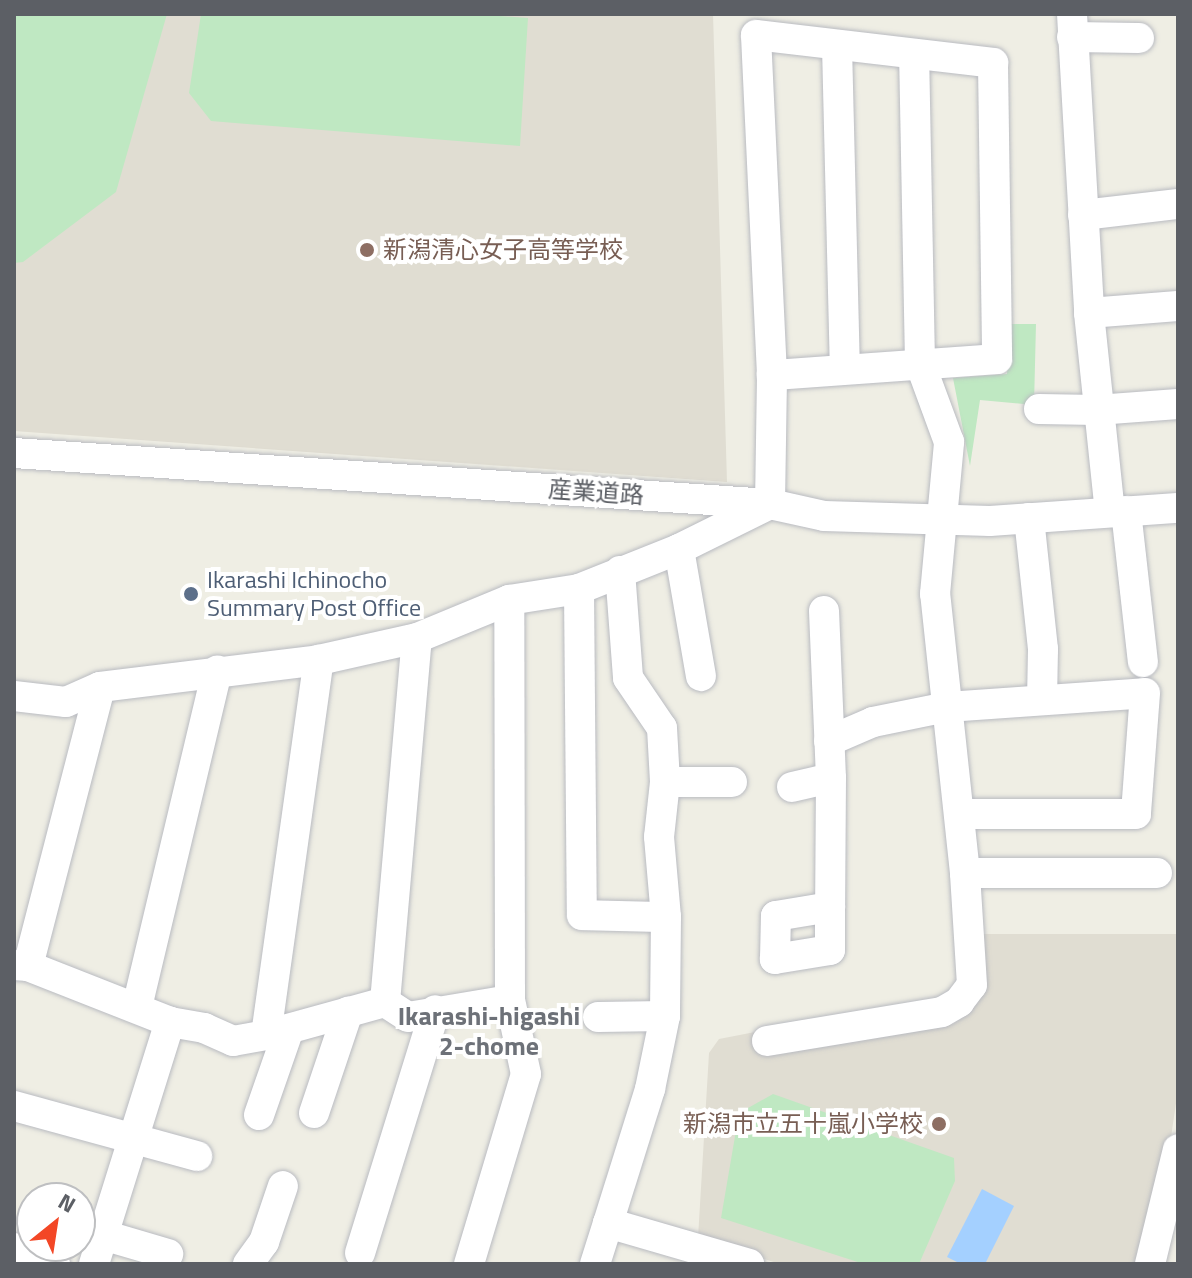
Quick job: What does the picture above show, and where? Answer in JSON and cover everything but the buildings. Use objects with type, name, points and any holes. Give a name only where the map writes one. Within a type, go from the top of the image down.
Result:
[{"type":"street","points":[[1139,38],[1072,26],[1097,410],[1118,511],[1143,662]]},
{"type":"street","points":[[14,696],[66,702],[100,687],[217,670],[319,660],[417,638],[509,600],[579,589],[679,549],[770,504],[772,375],[756,35],[993,63],[997,359],[772,375]]},
{"type":"street","points":[[837,46],[845,368]]},
{"type":"street","points":[[767,1041],[942,1012],[959,1002],[972,985],[965,873],[935,594],[949,442],[920,363],[914,55]]},
{"type":"street","points":[[1083,215],[1178,204]]},
{"type":"street","points":[[1089,313],[1178,306]]},
{"type":"street","points":[[1039,409],[1097,410],[1178,404]]},
{"type":"street","name":"産業道路","points":[[14,453],[770,504],[824,516],[990,521],[1178,508]]},
{"type":"street","points":[[1029,518],[1043,649],[1042,700]]},
{"type":"street","points":[[679,549],[701,676]]},
{"type":"street","points":[[595,1264],[650,1089],[665,1016],[666,917],[659,837],[665,782],[662,728],[628,678],[620,571]]},
{"type":"street","points":[[579,589],[582,915],[666,917]]},
{"type":"street","points":[[469,1264],[526,1074],[510,1000],[509,600]]},
{"type":"street","points":[[824,611],[831,778],[830,907]]},
{"type":"street","points":[[385,1002],[417,638]]},
{"type":"street","points":[[259,1115],[277,1032],[319,660]]},
{"type":"street","points":[[137,1007],[217,670]]},
{"type":"street","points":[[100,687],[21,965],[170,1022],[204,1028],[233,1041],[385,1002],[408,1017],[435,1010],[510,1000]]},
{"type":"street","points":[[829,741],[873,722],[947,707],[1145,693],[1136,814],[959,814]]},
{"type":"street","points":[[792,787],[831,778]]},
{"type":"street","points":[[665,782],[732,782]]},
{"type":"street","points":[[965,873],[1157,873]]},
{"type":"street","points":[[360,1253],[435,1010]]},
{"type":"street","points":[[314,1113],[348,1012]]},
{"type":"street","points":[[598,1017],[665,1016]]},
{"type":"street","points":[[94,1264],[170,1022]]},
{"type":"street","points":[[14,1106],[197,1156]]},
{"type":"street","points":[[1150,1264],[1178,1149]]},
{"type":"street","points":[[248,1264],[264,1242],[283,1186]]},
{"type":"street","points":[[608,1223],[749,1264]]},
{"type":"street","points":[[103,1235],[168,1254]]},
{"type":"street","points":[[14,1248],[55,1264]]},
{"type":"shaded area","name":"新潟清心女子高等学校","points":[[91,14],[713,14],[727,482],[14,431],[14,69]]},
{"type":"shaded area","name":"新潟市立五十嵐小学校","points":[[983,934],[1178,934],[1178,1090],[1168,1157],[1140,1264],[780,1264],[698,1238],[709,1053],[719,1039],[781,1027],[786,1052],[953,1024],[970,1012],[986,981]]},
{"type":"green space","points":[[14,14],[167,14],[116,192],[23,262],[14,263]]},
{"type":"green space","points":[[201,14],[473,14],[528,18],[520,146],[211,121],[189,93]]},
{"type":"green space","points":[[1009,324],[1036,324],[1034,405],[980,400],[970,466],[953,378],[1007,374]]},
{"type":"green space","points":[[773,1094],[954,1158],[955,1181],[919,1264],[864,1264],[721,1218],[739,1113]]},
{"type":"water","points":[[982,1189],[1014,1206],[985,1264],[961,1264],[947,1257]]},
{"type":"place","name":"新潟清心女子高等学校","points":[[367,250]]},
{"type":"place","name":"Ikarashi Ichinocho Summary Post Office","points":[[191,594]]},
{"type":"place","name":"新潟市立五十嵐小学校","points":[[939,1124]]},
{"type":"district","name":"Ikarashi-higashi 2-chome","points":[[489,1031]]}]
